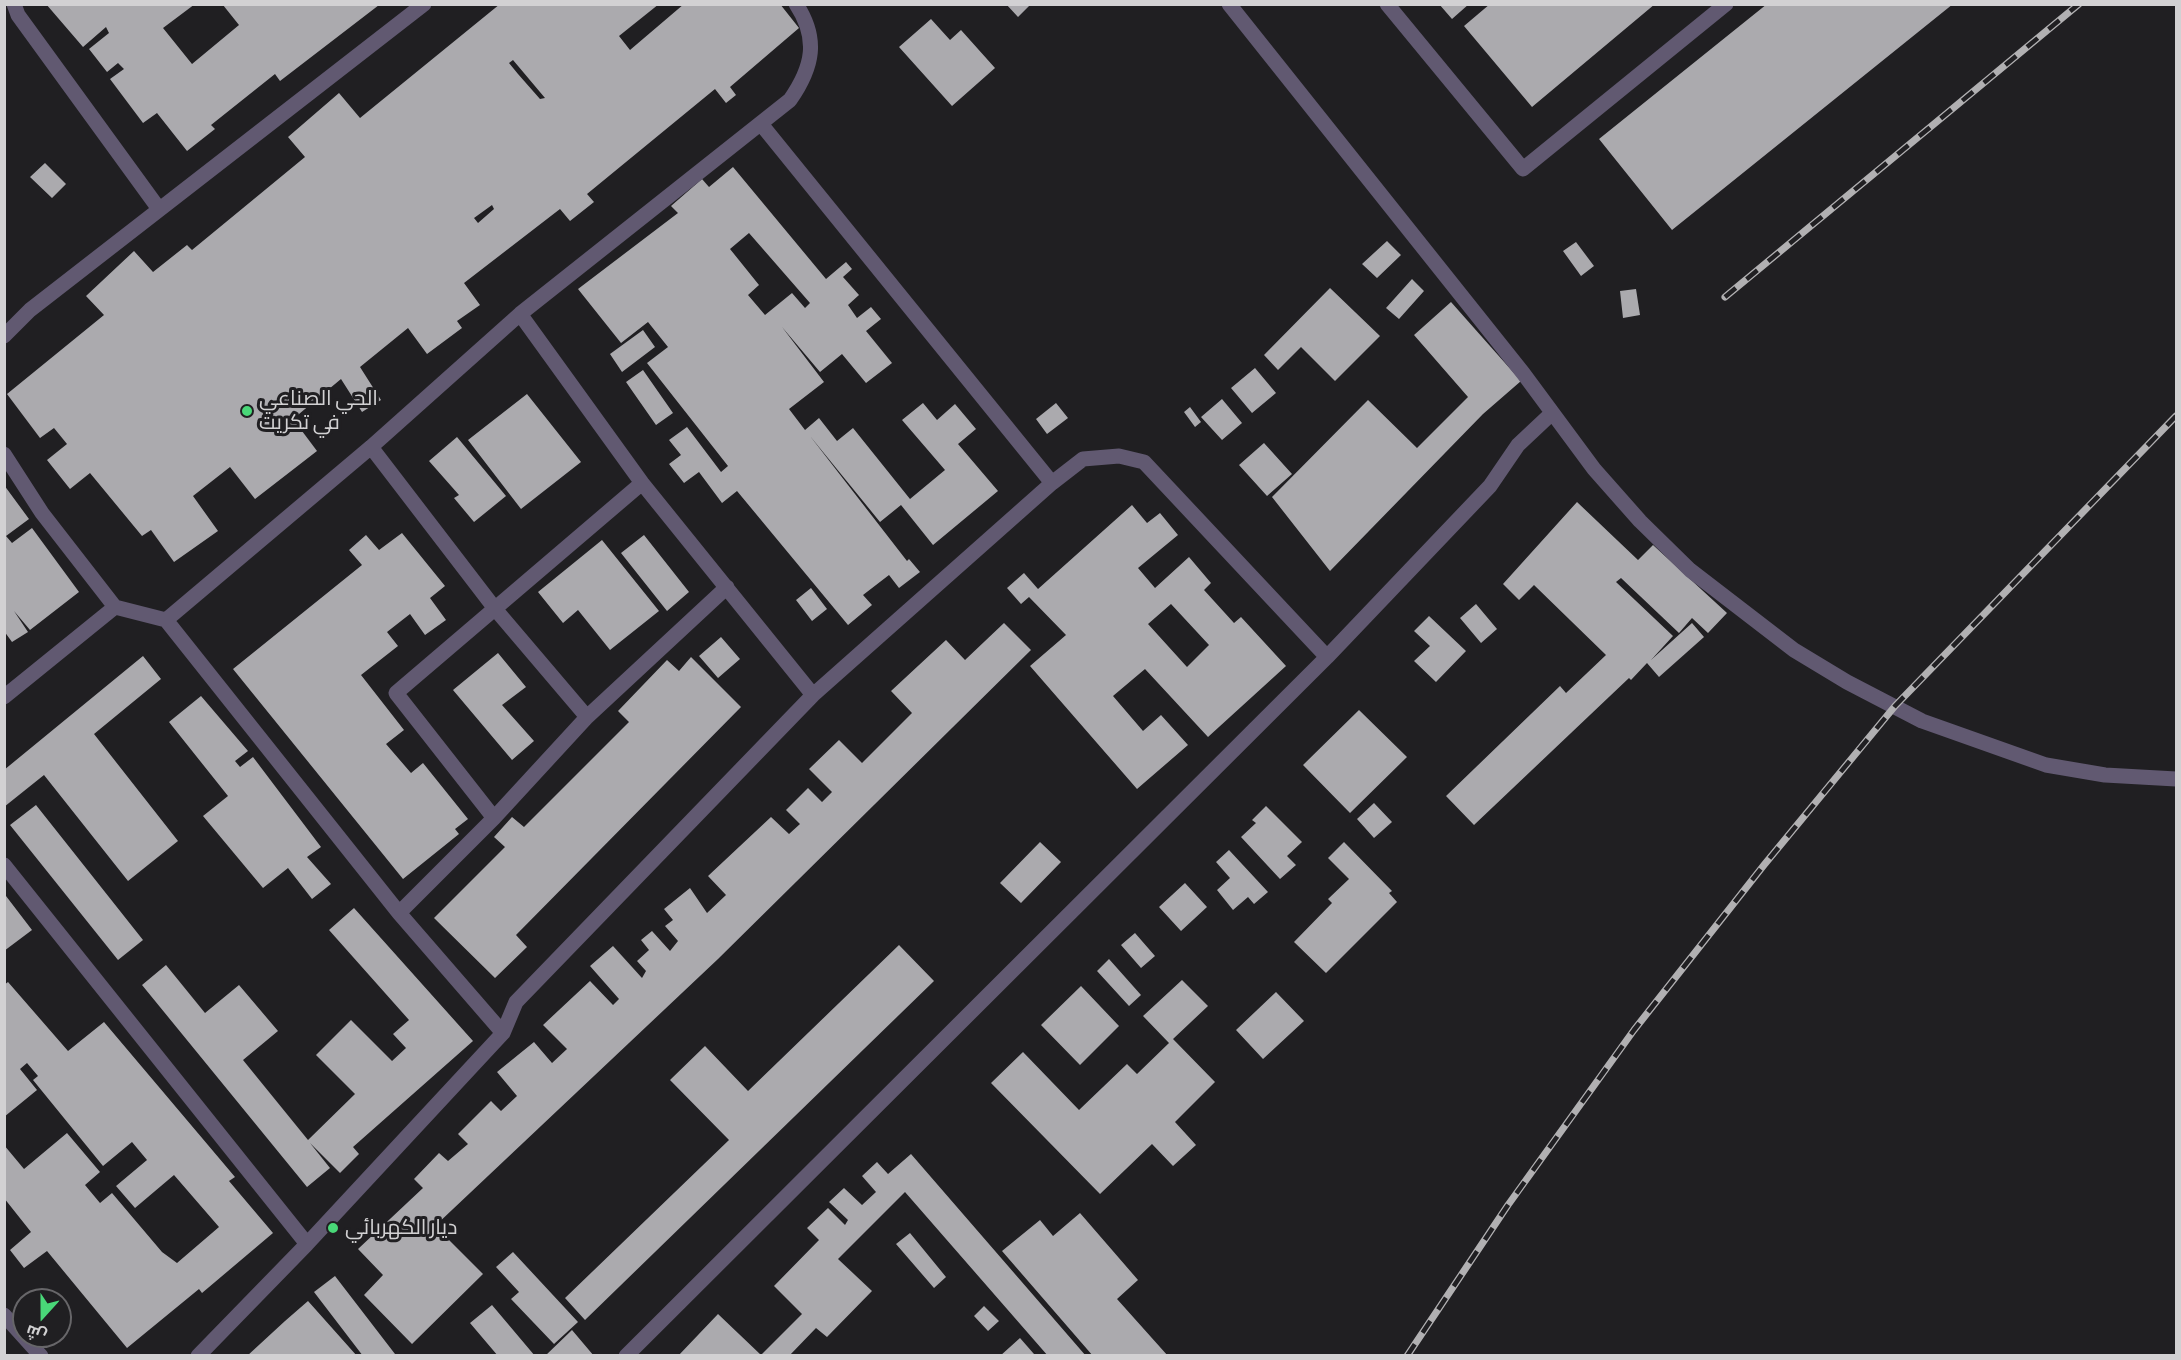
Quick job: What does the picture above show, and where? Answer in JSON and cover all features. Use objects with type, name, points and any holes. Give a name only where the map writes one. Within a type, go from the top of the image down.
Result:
[{"type":"street","points":[[14,4],[18,15],[159,209]]},
{"type":"street","points":[[4,336],[30,310],[424,4]]},
{"type":"street","points":[[166,620],[371,447],[520,314],[790,100],[801,85],[812,44],[808,26],[796,4]]},
{"type":"street","points":[[1228,4],[1523,373],[1551,414],[1624,504],[1690,570],[1794,650],[1847,682],[1922,721],[2046,765],[2105,775],[2176,779]]},
{"type":"street","points":[[1387,4],[1523,169],[1726,4]]},
{"type":"street","points":[[761,124],[1052,483]]},
{"type":"street","points":[[520,314],[642,483],[813,695]]},
{"type":"street","points":[[626,1356],[1327,657],[1490,486],[1518,446],[1551,414]]},
{"type":"street","points":[[371,447],[496,610],[587,717]]},
{"type":"street","points":[[4,454],[42,513],[115,607],[166,620],[399,912],[503,1034]]},
{"type":"street","points":[[198,1356],[307,1244],[503,1034],[516,1002],[813,695],[1052,483],[1083,459],[1119,456],[1144,462],[1327,657]]},
{"type":"street","points":[[494,818],[396,693],[642,483]]},
{"type":"street","points":[[399,912],[494,818],[587,717],[727,587]]},
{"type":"street","points":[[4,697],[115,607]]},
{"type":"street","points":[[4,865],[307,1244]]},
{"type":"street","points":[[4,1315],[41,1356]]},
{"type":"building","points":[[46,4],[195,4],[163,28],[192,64],[239,25],[223,5],[379,5],[280,81],[275,74],[211,125],[215,129],[187,151],[157,113],[143,123],[110,79],[124,69],[118,63],[107,72],[89,49],[109,33],[106,27],[83,47]]},
{"type":"building","points":[[500,4],[659,4],[619,36],[630,50],[684,4],[780,4],[799,28],[730,87],[736,95],[726,103],[715,89],[587,194],[594,202],[570,221],[560,209],[464,283],[480,305],[457,321],[462,328],[427,354],[408,328],[360,367],[381,400],[362,412],[341,379],[293,419],[317,451],[255,499],[230,467],[193,496],[218,531],[174,562],[151,530],[142,536],[90,473],[70,489],[47,460],[67,444],[54,428],[40,438],[7,394],[104,315],[86,296],[134,251],[153,272],[187,245],[192,250],[305,157],[288,137],[339,93],[360,118]],"holes":[[[513,60],[545,98],[540,99],[518,74],[509,63]],[[492,205],[494,209],[478,223],[474,218]]]},
{"type":"building","points":[[1006,4],[1031,4],[1018,17]]},
{"type":"building","points":[[1439,4],[1469,4],[1452,19]]},
{"type":"building","points":[[1490,4],[1655,4],[1532,107],[1464,26]]},
{"type":"building","points":[[1767,4],[1953,4],[1672,230],[1599,139]]},
{"type":"building","points":[[931,19],[950,40],[961,30],[995,68],[952,106],[899,47]]},
{"type":"building","points":[[45,163],[66,184],[52,198],[30,177]]},
{"type":"building","points":[[733,167],[826,279],[846,262],[852,269],[843,277],[859,295],[848,305],[857,318],[871,307],[881,319],[866,331],[892,363],[866,383],[842,354],[820,372],[782,327],[824,382],[789,409],[805,430],[819,418],[837,441],[853,428],[910,499],[945,470],[902,420],[923,403],[937,420],[955,404],[976,429],[958,444],[998,491],[933,545],[901,505],[880,522],[810,436],[907,561],[909,559],[920,572],[899,588],[889,575],[863,595],[872,605],[848,625],[737,491],[722,503],[699,472],[684,483],[669,464],[681,455],[669,440],[687,427],[721,472],[728,466],[647,363],[668,347],[648,322],[621,343],[578,289],[678,213],[671,206],[702,179],[709,187]],"holes":[[[749,233],[810,303],[805,308],[792,293],[765,315],[748,295],[759,285],[730,249]]]},
{"type":"building","points":[[1387,241],[1401,255],[1377,278],[1362,264]]},
{"type":"building","points":[[1576,242],[1594,266],[1581,276],[1563,251]]},
{"type":"building","points":[[1412,279],[1424,291],[1399,319],[1386,308]]},
{"type":"building","points":[[1330,288],[1380,336],[1335,381],[1301,347],[1278,370],[1264,355]]},
{"type":"building","points":[[1636,289],[1640,315],[1623,318],[1620,291]]},
{"type":"building","points":[[1451,302],[1521,381],[1483,414],[1330,571],[1272,497],[1368,400],[1417,448],[1468,397],[1414,335]]},
{"type":"building","points":[[643,330],[655,347],[622,372],[610,354]]},
{"type":"building","points":[[1255,368],[1276,393],[1252,413],[1231,388]]},
{"type":"building","points":[[643,370],[673,413],[656,425],[626,382]]},
{"type":"building","points":[[527,394],[581,462],[521,509],[468,440]]},
{"type":"building","points":[[1222,399],[1242,423],[1222,440],[1201,417]]},
{"type":"building","points":[[1056,403],[1068,418],[1047,434],[1036,419]]},
{"type":"building","points":[[1190,407],[1201,422],[1195,427],[1184,412]]},
{"type":"building","points":[[457,437],[506,496],[474,522],[454,498],[459,495],[429,461]]},
{"type":"building","points":[[1264,443],[1292,474],[1267,496],[1239,465]]},
{"type":"building","points":[[4,485],[29,519],[6,536],[12,543],[32,528],[79,592],[30,630],[14,611],[28,632],[12,642],[4,631]]},
{"type":"building","points":[[1577,502],[1638,560],[1653,545],[1727,613],[1708,633],[1692,618],[1679,633],[1621,578],[1616,582],[1673,636],[1651,660],[1692,623],[1704,637],[1659,677],[1647,663],[1474,825],[1446,796],[1560,686],[1566,693],[1606,655],[1534,585],[1519,600],[1503,584]]},
{"type":"building","points":[[1132,505],[1147,523],[1160,513],[1178,535],[1138,568],[1155,588],[1189,557],[1211,583],[1204,590],[1234,623],[1241,617],[1286,666],[1208,737],[1145,669],[1113,696],[1143,731],[1161,715],[1188,745],[1137,789],[1030,666],[1066,635],[1029,597],[1021,604],[1007,588],[1024,573],[1038,589]],"holes":[[[1171,604],[1209,645],[1187,667],[1148,624]]]},
{"type":"building","points":[[402,533],[445,586],[430,598],[446,620],[425,635],[410,614],[387,632],[398,646],[361,675],[404,730],[386,744],[411,773],[423,763],[468,819],[455,829],[459,834],[403,879],[233,669],[362,565],[349,550],[366,535],[379,550]]},
{"type":"building","points":[[644,535],[689,592],[667,611],[621,553]]},
{"type":"building","points":[[602,540],[659,611],[610,650],[578,610],[563,623],[538,592]]},
{"type":"building","points":[[811,588],[827,609],[812,621],[796,600]]},
{"type":"building","points":[[1476,604],[1497,629],[1481,643],[1460,618]]},
{"type":"building","points":[[1429,616],[1466,651],[1436,682],[1414,661],[1430,646],[1414,631]]},
{"type":"building","points":[[1004,623],[1031,650],[718,959],[435,1226],[483,1274],[412,1344],[364,1295],[383,1275],[358,1249],[423,1188],[414,1179],[439,1153],[448,1161],[468,1144],[458,1134],[491,1101],[501,1111],[517,1096],[497,1072],[534,1042],[552,1063],[567,1049],[543,1025],[590,981],[613,1005],[619,999],[590,966],[613,946],[642,978],[646,971],[637,961],[649,950],[641,940],[652,931],[670,951],[678,941],[665,926],[673,920],[664,909],[690,888],[707,913],[726,895],[708,876],[771,817],[789,834],[800,824],[786,810],[808,788],[822,802],[832,792],[809,769],[839,740],[862,763],[912,713],[891,691],[946,640],[965,660]]},
{"type":"building","points":[[721,637],[740,659],[718,678],[699,656]]},
{"type":"building","points":[[498,653],[526,687],[502,705],[534,741],[512,760],[453,690]]},
{"type":"building","points":[[143,656],[161,679],[94,734],[178,841],[128,881],[44,775],[4,807],[4,770]]},
{"type":"building","points":[[691,657],[741,707],[516,935],[527,947],[495,978],[434,918],[505,847],[494,837],[512,817],[524,827],[629,722],[618,711],[667,660],[679,671]]},
{"type":"building","points":[[201,696],[248,751],[235,761],[240,767],[253,757],[321,847],[307,857],[331,884],[312,899],[288,868],[263,888],[203,816],[228,796],[169,722]]},
{"type":"building","points":[[1359,710],[1407,757],[1350,813],[1303,765]]},
{"type":"building","points":[[1374,803],[1392,822],[1374,838],[1357,819]]},
{"type":"building","points":[[36,805],[143,940],[118,960],[10,825]]},
{"type":"building","points":[[1266,806],[1302,842],[1287,856],[1296,865],[1280,879],[1241,837],[1256,823],[1252,820]]},
{"type":"building","points":[[1040,842],[1061,862],[1021,903],[1000,883]]},
{"type":"building","points":[[1344,842],[1392,891],[1389,893],[1397,902],[1326,973],[1294,942],[1332,903],[1328,899],[1349,879],[1328,858]]},
{"type":"building","points":[[1229,850],[1268,892],[1254,904],[1248,897],[1233,910],[1217,890],[1230,878],[1216,862]]},
{"type":"building","points":[[1185,883],[1207,907],[1181,931],[1159,907]]},
{"type":"building","points":[[6,896],[32,930],[4,951],[4,897]]},
{"type":"building","points":[[354,908],[473,1041],[353,1147],[359,1154],[340,1173],[310,1143],[330,1168],[307,1187],[142,985],[166,965],[205,1013],[239,985],[278,1031],[243,1060],[308,1140],[355,1094],[316,1055],[351,1020],[392,1061],[406,1048],[393,1034],[409,1020],[329,930]]},
{"type":"building","points":[[1135,933],[1155,956],[1141,968],[1121,945]]},
{"type":"building","points":[[899,945],[934,981],[585,1320],[565,1298],[729,1140],[670,1080],[705,1046],[748,1091]]},
{"type":"building","points":[[1109,959],[1141,995],[1129,1006],[1097,971]]},
{"type":"building","points":[[1182,980],[1208,1006],[1173,1039],[1215,1082],[1175,1122],[1196,1145],[1173,1166],[1152,1144],[1100,1194],[991,1083],[1023,1052],[1079,1110],[1127,1064],[1137,1074],[1169,1043],[1143,1016]]},
{"type":"building","points":[[8,982],[68,1051],[104,1022],[235,1177],[229,1181],[273,1233],[202,1293],[199,1289],[127,1348],[47,1251],[24,1268],[10,1250],[31,1232],[4,1198],[4,1145],[24,1169],[67,1133],[100,1172],[85,1185],[100,1203],[112,1193],[162,1252],[177,1263],[219,1227],[174,1175],[135,1208],[116,1186],[147,1160],[132,1142],[103,1166],[33,1080],[38,1076],[27,1063],[20,1069],[37,1090],[4,1117],[4,985]]},
{"type":"building","points":[[1081,986],[1119,1026],[1080,1065],[1041,1025]]},
{"type":"building","points":[[1276,992],[1304,1021],[1263,1059],[1236,1030]]},
{"type":"building","points":[[911,1154],[1086,1356],[1048,1356],[905,1192],[838,1259],[872,1291],[827,1337],[816,1328],[789,1356],[678,1356],[718,1314],[761,1355],[802,1314],[774,1286],[819,1240],[807,1228],[828,1208],[845,1225],[848,1220],[829,1202],[844,1188],[862,1205],[876,1192],[862,1176],[877,1162],[888,1174]]},
{"type":"building","points":[[1080,1213],[1138,1280],[1117,1299],[1168,1356],[1093,1356],[1002,1251],[1040,1220],[1053,1236]]},
{"type":"building","points":[[910,1233],[946,1277],[934,1288],[896,1244]]},
{"type":"building","points":[[513,1252],[578,1322],[554,1344],[511,1299],[519,1292],[496,1267]]},
{"type":"building","points":[[335,1276],[395,1354],[393,1356],[363,1356],[314,1292]]},
{"type":"building","points":[[308,1301],[357,1356],[247,1356],[285,1321]]},
{"type":"building","points":[[492,1305],[535,1356],[498,1356],[470,1323]]},
{"type":"building","points":[[984,1306],[999,1321],[988,1331],[974,1316]]},
{"type":"building","points":[[572,1330],[594,1356],[545,1356]]},
{"type":"building","points":[[1020,1338],[1034,1354],[1000,1356]]},
{"type":"railway","points":[[1725,297],[2079,4]]},
{"type":"railway","points":[[1407,1356],[1508,1205],[1634,1030],[1764,865],[1895,706],[2176,416]]},
{"type":"place","name":"الحي الصناعي في تكريت","points":[[247,411]]},
{"type":"place","name":"ديار الكهربائي","points":[[333,1228]]}]
